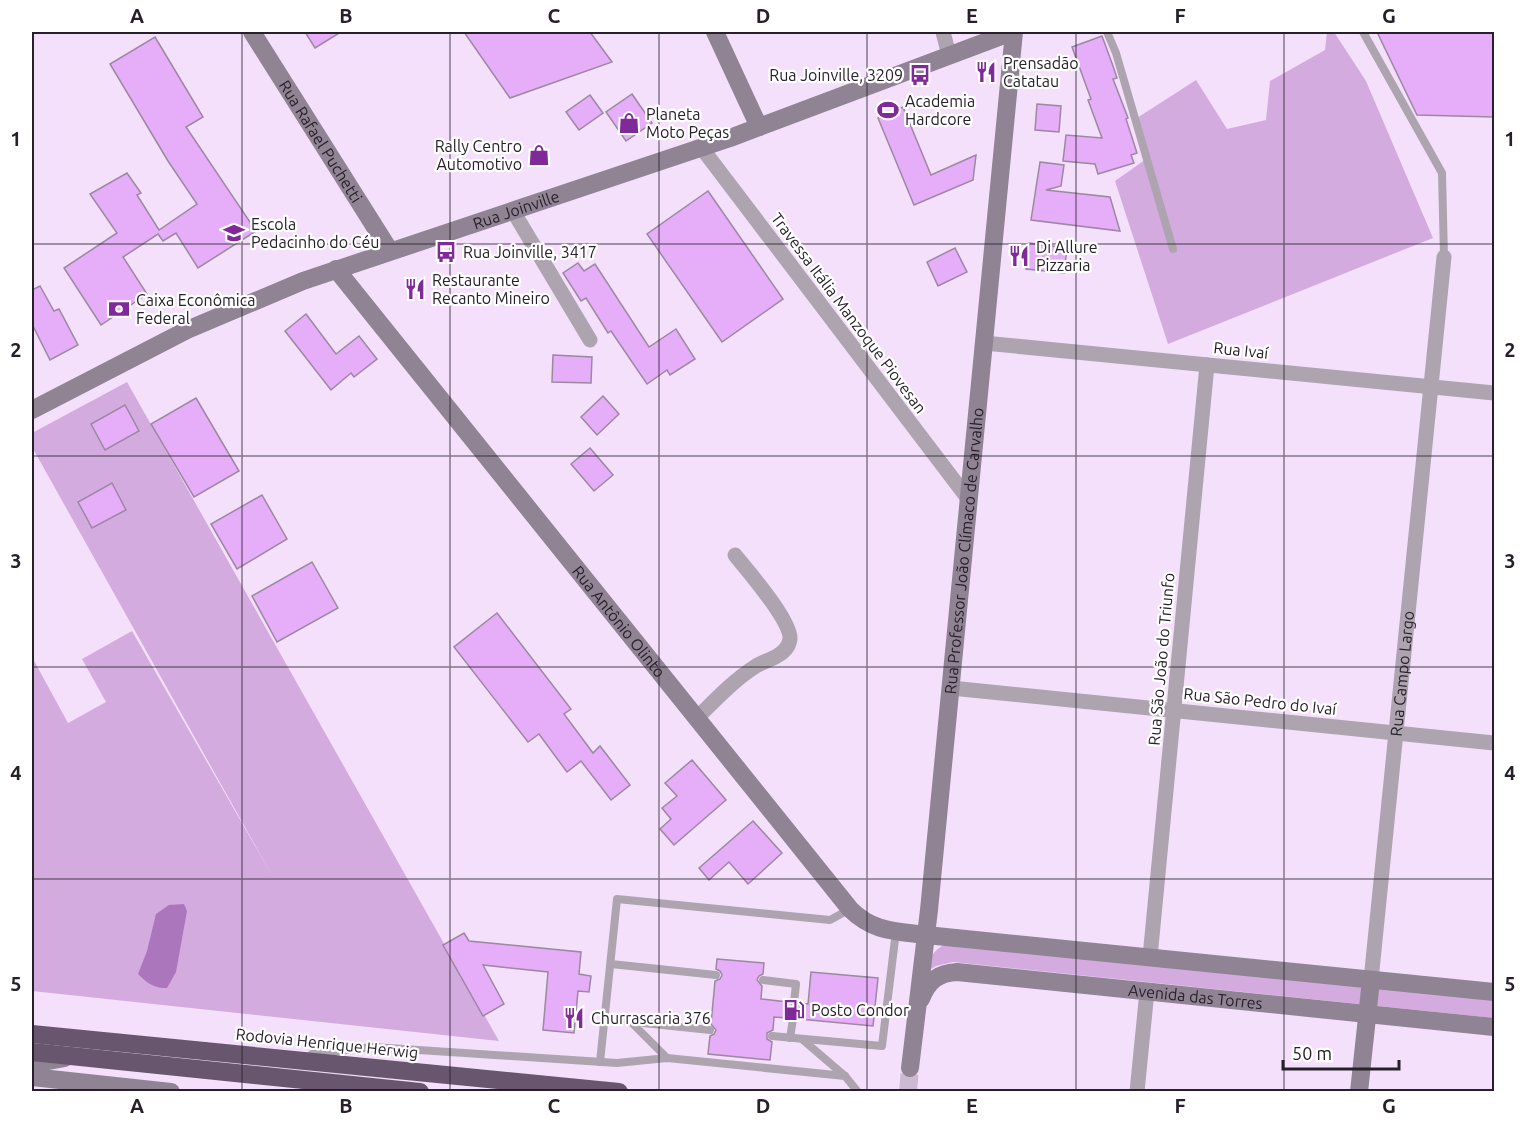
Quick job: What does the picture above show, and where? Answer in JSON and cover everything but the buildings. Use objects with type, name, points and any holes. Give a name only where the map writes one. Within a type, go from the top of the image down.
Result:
[{"type":"highway","name":"Rodovia Henrique Herwig","points":[[32,1034],[619,1092]]},
{"type":"highway","points":[[32,1052],[420,1092]]},
{"type":"main road","name":"Rua Rafael Puchetti","points":[[252,32],[390,250]]},
{"type":"main road","points":[[715,32],[759,127]]},
{"type":"main road","name":"Rua Joinville","points":[[32,410],[187,330],[263,296],[390,250],[513,211],[759,127],[1013,32]]},
{"type":"main road","name":"Rua Professor João Clímaco de Carvalho","points":[[910,1068],[951,688],[1013,32]]},
{"type":"main road","name":"Rua Antônio Olinto","points":[[336,269],[850,909],[870,925],[926,934]]},
{"type":"main road","name":"Avenida das Torres","points":[[926,934],[1494,992]]},
{"type":"main road","name":"Avenida das Torres","points":[[917,1009],[928,985],[937,976],[957,972],[1494,1028]]},
{"type":"main road","name":"Rua Campo Largo","points":[[1359,1092],[1371,980]]},
{"type":"main road","points":[[32,1064],[77,1056]]},
{"type":"main road","points":[[32,1077],[171,1092]]},
{"type":"street","points":[[943,32],[950,55]]},
{"type":"street","name":"Travessa Itália Manzoque Piovesan","points":[[701,147],[969,500]]},
{"type":"street","points":[[513,211],[590,340]]},
{"type":"street","name":"Rua Campo Largo","points":[[1371,980],[1444,257]]},
{"type":"street","name":"Rua Ivaí","points":[[984,343],[1494,393]]},
{"type":"street","name":"Rua São João do Triunfo","points":[[1150,957],[1207,364]]},
{"type":"street","points":[[696,717],[740,678],[756,666],[780,654],[787,648],[790,640],[790,631],[782,618],[735,555]]},
{"type":"street","name":"Rua São Pedro do Ivaí","points":[[951,688],[1494,743]]},
{"type":"street","points":[[1137,1092],[1147,991]]},
{"type":"lane","points":[[1107,32],[1116,53],[1173,249]]},
{"type":"lane","points":[[1363,32],[1442,173],[1444,257]]},
{"type":"lane","points":[[600,1062],[617,899],[830,920],[850,909]]},
{"type":"lane","points":[[772,1036],[882,1046],[896,931]]},
{"type":"lane","points":[[611,964],[716,975]]},
{"type":"lane","points":[[763,980],[796,984],[794,1003]]},
{"type":"lane","points":[[605,1019],[710,1030]]},
{"type":"lane","points":[[790,1038],[793,1019]]},
{"type":"lane","points":[[631,1022],[667,1058]]},
{"type":"lane","points":[[802,1040],[845,1076],[858,1092]]},
{"type":"lane","points":[[282,1058],[373,1047],[600,1062],[667,1058],[845,1076]]},
{"type":"shaded area","points":[[1327,32],[1334,32],[1366,81],[1433,238],[1168,344],[1115,181],[1149,157],[1137,118],[1196,80],[1227,129],[1266,120],[1270,81],[1325,50]]},
{"type":"shaded area","points":[[127,382],[499,1041],[32,991],[32,657],[68,723],[106,702],[82,659],[132,631],[274,879],[32,447],[32,433]]},
{"type":"shaded area","points":[[184,904],[187,911],[176,972],[167,988],[155,986],[138,974],[147,951],[156,914],[169,905]]},
{"type":"shaded area","points":[[946,944],[1494,997],[1494,1018],[953,962],[936,966],[925,973],[934,952]]},
{"type":"tunnel","points":[[908,1092],[910,1068]]},
{"type":"place","name":"Prensadão Catatau","points":[[986,72]]},
{"type":"place","name":"Rua Joinville, 3209","points":[[920,75]]},
{"type":"place","name":"Academia Hardcore","points":[[888,110]]},
{"type":"place","name":"Planeta Moto Peças","points":[[629,123]]},
{"type":"place","name":"Rally Centro Automotivo","points":[[539,155]]},
{"type":"place","name":"Escola Pedacinho do Céu","points":[[234,233]]},
{"type":"place","name":"Rua Joinville, 3417","points":[[446,252]]},
{"type":"place","name":"Di Allure Pizzaria","points":[[1019,256]]},
{"type":"place","name":"Restaurante Recanto Mineiro","points":[[415,289]]},
{"type":"place","name":"Caixa Econômica Federal","points":[[119,309]]},
{"type":"place","name":"Posto Condor","points":[[794,1010]]},
{"type":"place","name":"Churrascaria 376","points":[[574,1018]]}]
